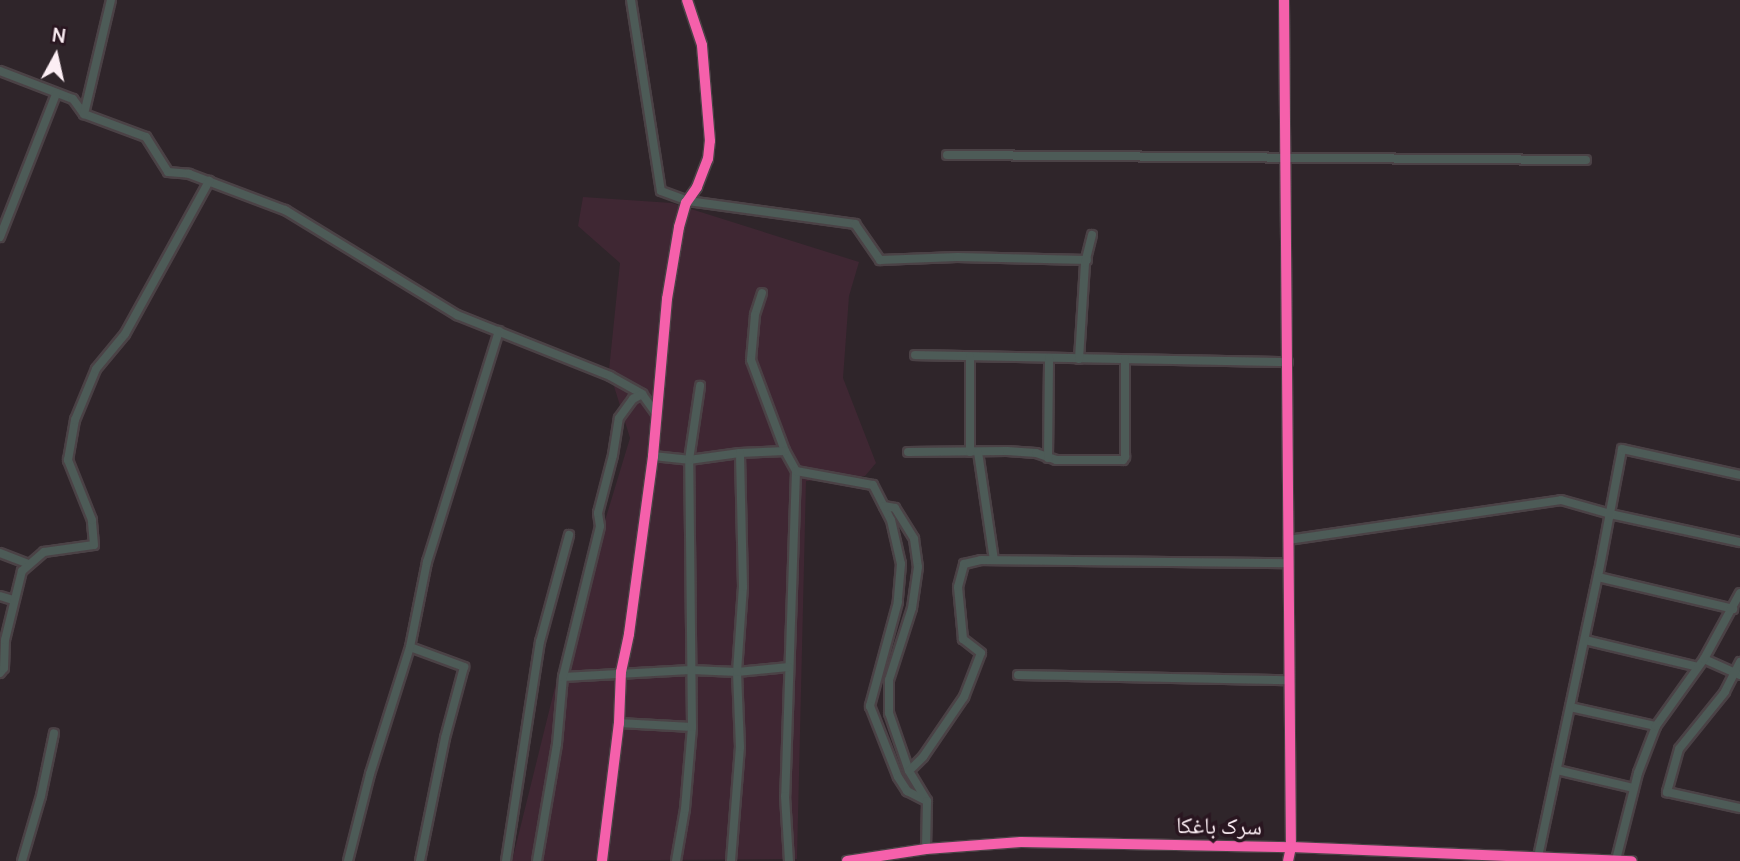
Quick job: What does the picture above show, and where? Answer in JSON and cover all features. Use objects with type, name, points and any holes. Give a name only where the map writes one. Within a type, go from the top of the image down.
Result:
[{"type":"street","points":[[84,114],[111,0]]},
{"type":"street","points":[[631,0],[661,191],[688,201],[855,224],[880,260],[957,257],[1087,260]]},
{"type":"street","points":[[601,861],[620,723],[621,672],[653,456],[667,299],[679,227],[708,159],[710,141],[702,45],[687,0]]},
{"type":"street","points":[[1284,0],[1291,847],[1288,861]]},
{"type":"street","points":[[0,71],[74,99],[84,114],[146,137],[168,172],[209,181],[285,210],[457,315],[610,376],[642,394],[656,413]]},
{"type":"street","points":[[0,237],[56,94]]},
{"type":"street","points":[[947,155],[1586,160]]},
{"type":"street","points":[[0,673],[4,668],[5,640],[22,571],[44,552],[94,545],[92,520],[68,460],[75,420],[96,369],[125,334],[209,181]]},
{"type":"street","points":[[1079,359],[1087,260],[1092,235]]},
{"type":"street","points":[[762,293],[755,314],[751,360],[785,452],[796,471],[785,796],[789,861]]},
{"type":"street","points":[[348,861],[370,774],[410,647],[426,562],[499,331]]},
{"type":"street","points":[[915,355],[1288,362]]},
{"type":"street","points":[[971,357],[974,452],[994,560]]},
{"type":"street","points":[[1048,458],[1049,358]]},
{"type":"street","points":[[908,452],[1036,453],[1048,458],[1119,460],[1125,457],[1125,359]]},
{"type":"street","points":[[676,861],[685,809],[692,727],[689,460],[700,386]]},
{"type":"street","points":[[537,861],[557,744],[563,677],[600,526],[597,513],[613,455],[618,418],[633,398],[642,394]]},
{"type":"street","points":[[1538,857],[1598,577],[1622,449],[1740,475]]},
{"type":"street","points":[[653,456],[689,460],[740,453],[785,452]]},
{"type":"street","points":[[731,861],[740,747],[737,672],[743,587],[740,453]]},
{"type":"street","points":[[796,471],[873,485],[891,520],[901,564],[898,602],[870,706],[898,777],[907,791],[927,801]]},
{"type":"street","points":[[1288,540],[1562,499],[1610,514],[1740,542]]},
{"type":"street","points":[[884,506],[895,508],[914,539],[918,567],[912,608],[889,680],[889,713],[909,771],[927,801],[926,849]]},
{"type":"street","points":[[506,861],[540,642],[569,535]]},
{"type":"street","points":[[0,553],[29,564]]},
{"type":"street","points":[[909,771],[923,757],[964,697],[981,653],[963,639],[958,587],[964,564],[994,560],[1287,563]]},
{"type":"street","points":[[1598,577],[1733,609]]},
{"type":"street","points":[[0,596],[13,600]]},
{"type":"street","points":[[1616,860],[1634,788],[1656,726],[1701,663],[1739,598]]},
{"type":"street","points":[[1585,640],[1701,663],[1737,675]]},
{"type":"street","points":[[410,647],[464,667],[420,861]]},
{"type":"street","points":[[1740,662],[1737,675],[1679,748],[1667,792],[1740,808]]},
{"type":"street","points":[[563,677],[621,672],[737,672],[789,667]]},
{"type":"street","points":[[1018,675],[1288,680]]},
{"type":"street","points":[[1570,707],[1656,726]]},
{"type":"street","points":[[620,723],[692,727]]},
{"type":"street","points":[[22,861],[47,772],[54,733]]},
{"type":"street","points":[[1557,770],[1634,788]]},
{"type":"street","name":"سرک باغکا","points":[[848,861],[926,849],[1021,842],[1291,847],[1632,861]]},
{"type":"shaded area","points":[[583,197],[672,203],[859,262],[849,296],[843,378],[876,463],[865,476],[806,481],[797,859],[512,861],[557,679],[630,438],[609,370],[620,263],[578,226]]},
{"type":"cycle path","points":[[602,861],[619,723],[621,672],[629,634],[653,456],[667,299],[679,227],[686,203],[697,187],[708,159],[710,141],[702,45],[687,0]]},
{"type":"cycle path","points":[[1284,0],[1291,847],[1288,861]]},
{"type":"cycle path","points":[[847,861],[926,849],[1021,842],[1291,847],[1632,861]]}]
